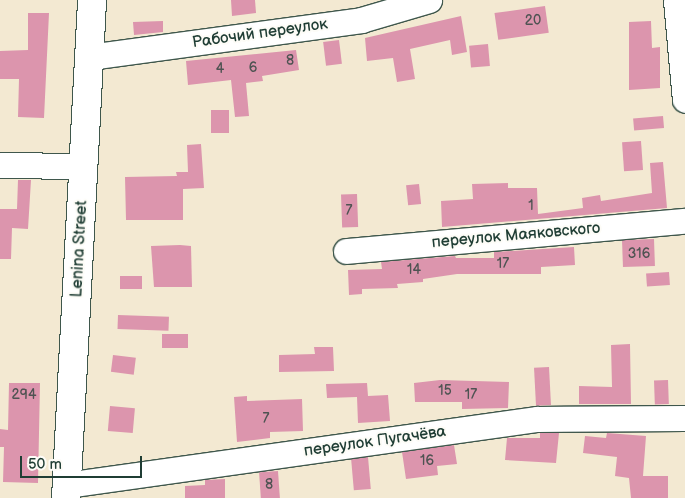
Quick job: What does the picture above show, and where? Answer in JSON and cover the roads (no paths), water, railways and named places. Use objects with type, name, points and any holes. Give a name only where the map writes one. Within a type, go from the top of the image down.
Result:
[{"type":"main road","name":"Lenina Street","points":[[66,492],[92,0]]},
{"type":"street","name":"Рабочий переулок","points":[[89,57],[361,20],[429,0]]},
{"type":"street","points":[[676,0],[685,100]]},
{"type":"street","points":[[0,165],[84,166]]},
{"type":"street","name":"переулок Маяковского","points":[[346,252],[685,221]]},
{"type":"street","name":"переулок Пугачёва","points":[[66,492],[537,419],[685,418]]}]
